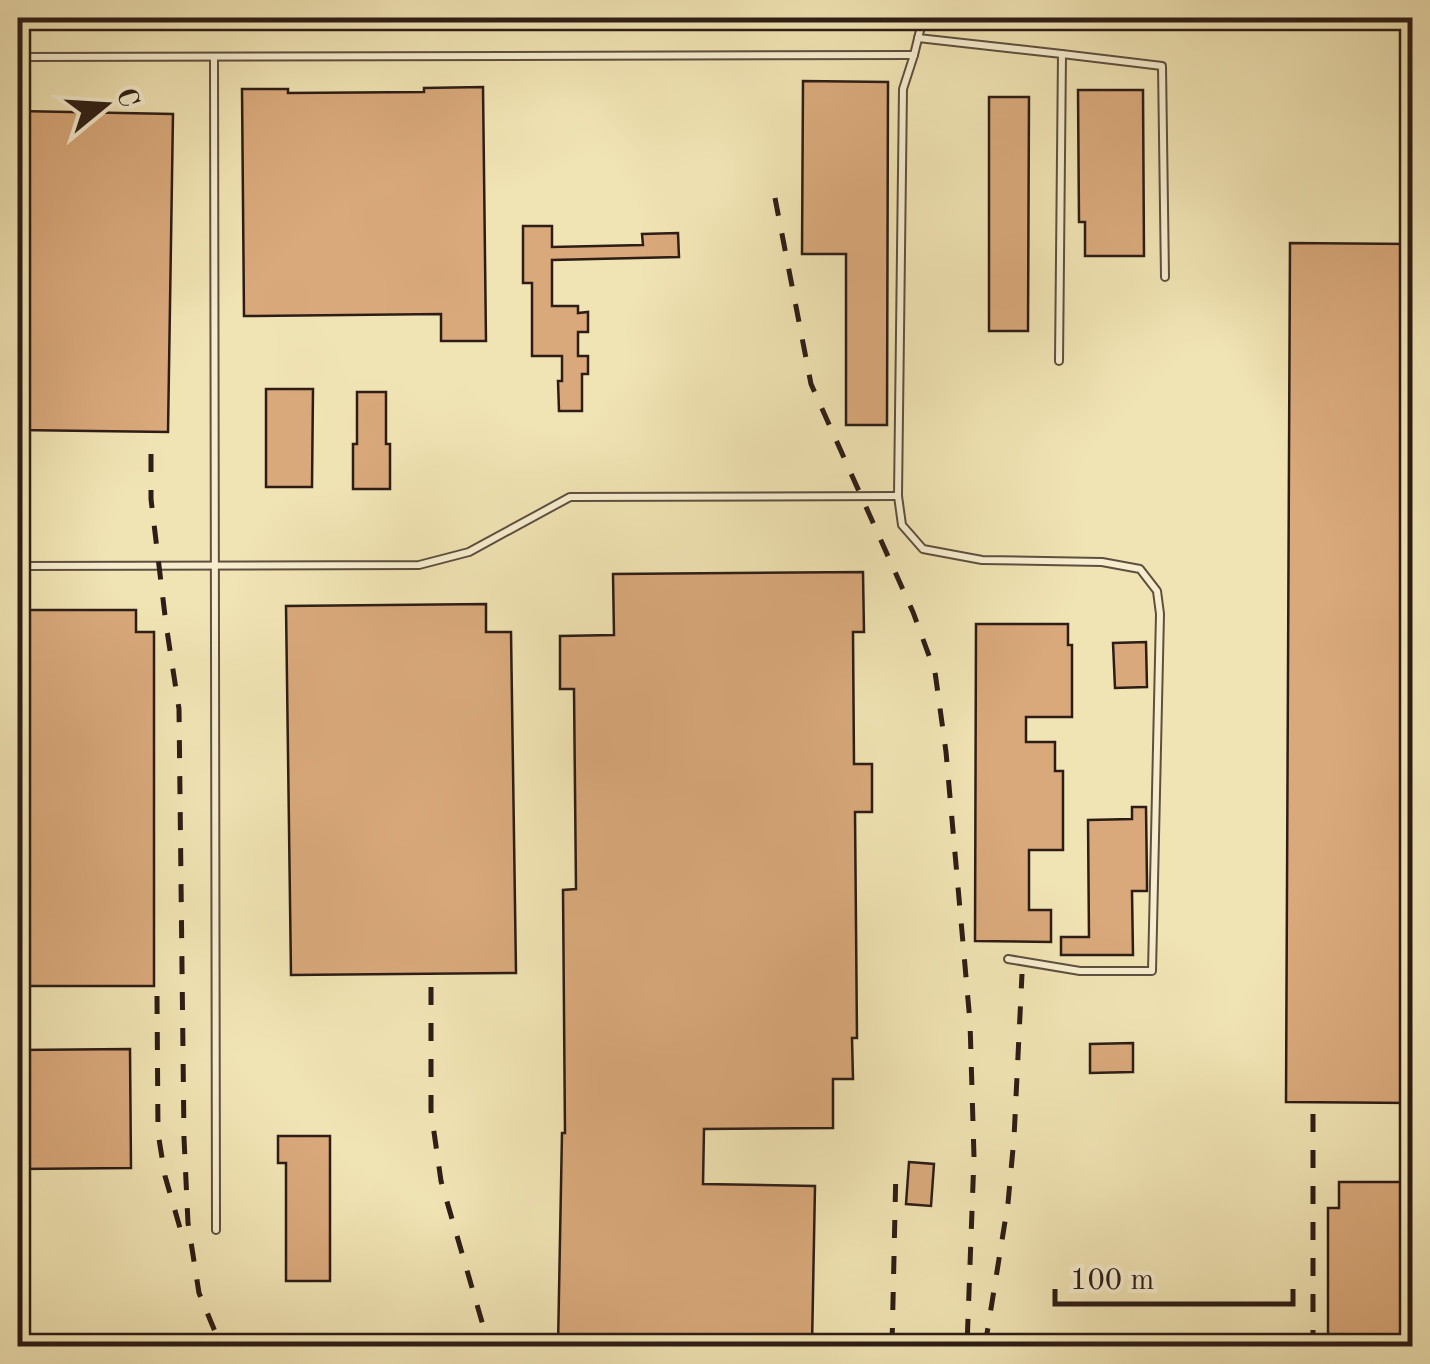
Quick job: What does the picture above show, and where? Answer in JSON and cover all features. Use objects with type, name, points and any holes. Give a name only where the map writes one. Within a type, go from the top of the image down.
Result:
[{"type":"lane","points":[[923,18],[903,89],[898,496],[902,525],[923,549],[982,560],[1102,562],[1140,569],[1157,591],[1160,614],[1152,971],[1080,971],[1008,959]]},
{"type":"lane","points":[[918,38],[1162,66],[1165,276]]},
{"type":"lane","points":[[1060,361],[1062,54]]},
{"type":"lane","points":[[18,57],[914,56]]},
{"type":"lane","points":[[214,57],[216,1230]]},
{"type":"lane","points":[[18,566],[418,564],[468,552],[570,497],[898,496]]},
{"type":"building","points":[[803,81],[888,82],[887,425],[846,425],[846,254],[802,254]]},
{"type":"building","points":[[483,87],[486,341],[441,341],[441,314],[244,316],[242,89],[288,89],[288,93],[424,92],[424,88]]},
{"type":"building","points":[[1078,90],[1143,90],[1144,256],[1085,256],[1085,222],[1079,222]]},
{"type":"building","points":[[989,97],[1029,97],[1028,331],[989,331]]},
{"type":"building","points":[[18,111],[173,114],[168,432],[18,430]]},
{"type":"building","points":[[523,226],[552,226],[552,247],[643,245],[642,234],[678,233],[679,257],[552,260],[552,306],[578,306],[578,313],[588,312],[588,332],[578,332],[578,356],[588,356],[588,374],[582,374],[582,411],[559,411],[562,356],[532,356],[532,283],[523,283]]},
{"type":"building","points":[[1290,243],[1412,244],[1412,1103],[1286,1102]]},
{"type":"building","points":[[266,389],[313,389],[312,487],[266,487]]},
{"type":"building","points":[[357,392],[386,392],[390,489],[353,489]]},
{"type":"building","points":[[863,572],[864,632],[853,632],[854,764],[872,764],[872,812],[855,812],[857,1038],[852,1038],[853,1079],[833,1079],[833,1128],[704,1129],[703,1184],[815,1186],[812,1346],[558,1346],[565,1133],[563,890],[576,889],[574,689],[560,689],[560,636],[614,635],[613,574]]},
{"type":"building","points":[[486,604],[486,632],[511,632],[516,973],[291,975],[286,606]]},
{"type":"building","points":[[18,610],[136,610],[136,632],[154,632],[154,986],[18,986]]},
{"type":"building","points":[[976,624],[1068,624],[1068,645],[1072,645],[1072,717],[1026,717],[1026,742],[1055,742],[1055,771],[1063,771],[1063,850],[1029,850],[1029,910],[1051,910],[1051,942],[975,941]]},
{"type":"building","points":[[1146,642],[1147,687],[1115,688],[1113,643]]},
{"type":"building","points":[[1132,807],[1146,807],[1147,882],[1147,891],[1132,891],[1133,955],[1061,955],[1061,937],[1089,937],[1088,820],[1132,819]]},
{"type":"building","points":[[1133,1043],[1133,1072],[1090,1073],[1090,1044]]},
{"type":"building","points":[[130,1049],[131,1168],[18,1169],[18,1050]]},
{"type":"building","points":[[278,1136],[330,1136],[330,1281],[286,1281],[286,1163],[278,1163]]},
{"type":"building","points":[[909,1162],[934,1164],[931,1206],[906,1204]]},
{"type":"building","points":[[1339,1182],[1412,1182],[1412,1346],[1328,1346],[1328,1208],[1339,1208]]},
{"type":"railway","points":[[775,198],[811,384],[913,612],[935,672],[970,1022],[974,1157],[967,1346]]},
{"type":"railway","points":[[151,454],[151,499],[179,709],[188,1223],[199,1293],[221,1346]]},
{"type":"railway","points":[[985,1346],[1008,1203],[1022,974]]},
{"type":"railway","points":[[431,987],[431,1111],[441,1181],[489,1346]]},
{"type":"railway","points":[[157,996],[158,1133],[180,1228]]},
{"type":"railway","points":[[1313,1114],[1313,1346]]},
{"type":"railway","points":[[892,1346],[896,1167]]}]
